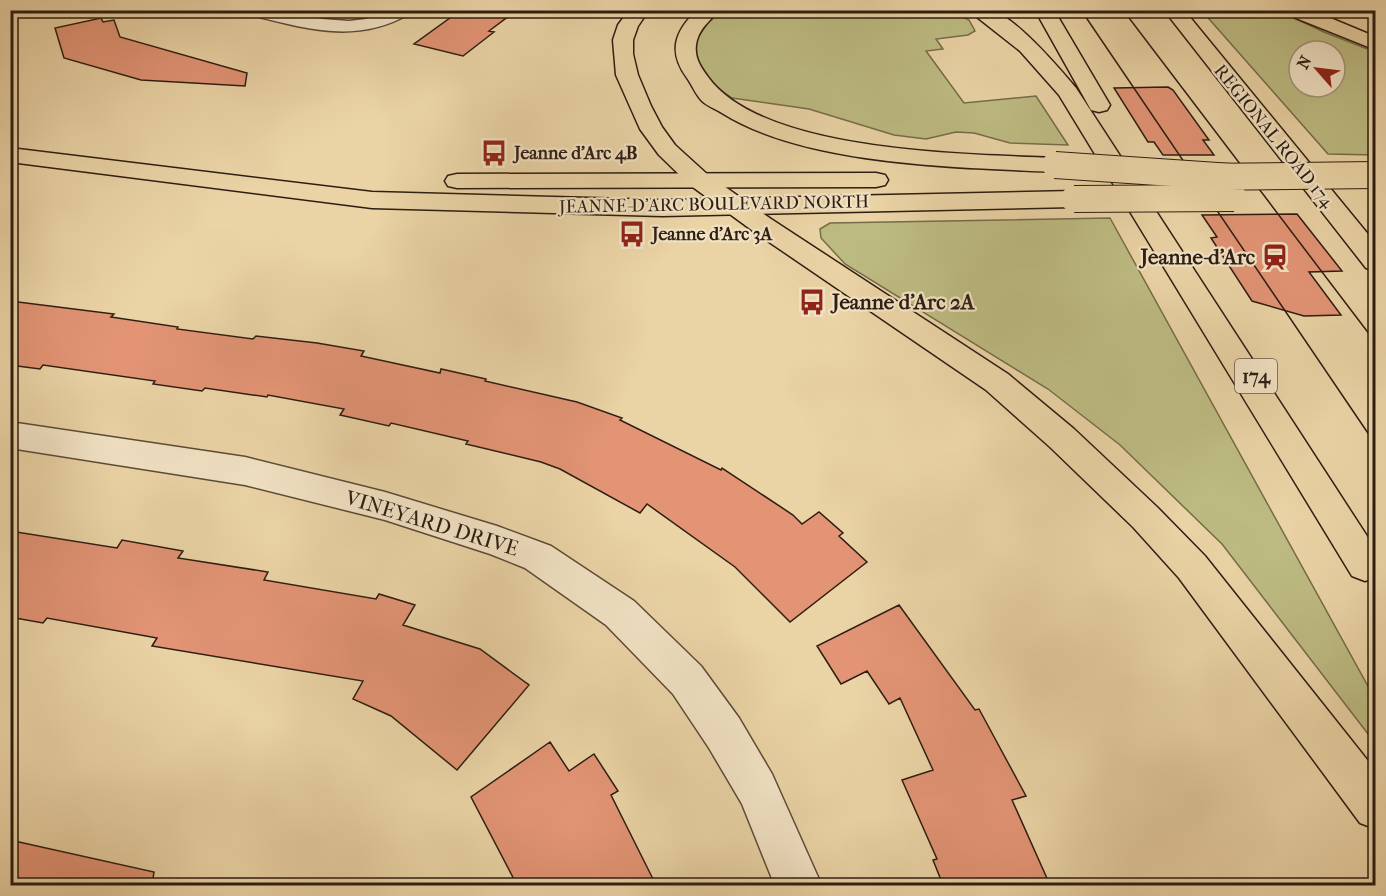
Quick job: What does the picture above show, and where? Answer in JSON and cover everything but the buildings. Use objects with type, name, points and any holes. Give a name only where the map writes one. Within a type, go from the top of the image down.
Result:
[{"type":"main road","points":[[640,10],[628,25],[623,40],[627,75],[651,129],[667,150],[699,180],[997,382],[1062,438],[1145,517],[1192,567],[1376,807]]},
{"type":"main road","points":[[709,10],[693,27],[685,42],[684,56],[689,70],[701,88],[723,106],[757,123],[792,136],[839,147],[1064,181],[1239,187],[1376,197]]},
{"type":"main road","points":[[977,10],[1022,40],[1044,62],[1068,93],[1370,574]]},
{"type":"main road","name":"174","points":[[1044,10],[1370,574]]},
{"type":"main road","points":[[1175,10],[1333,186],[1376,228]]},
{"type":"main road","name":"REGIONAL ROAD 174","points":[[1175,10],[1376,262]]},
{"type":"main road","points":[[1293,10],[1376,44]]},
{"type":"main road","name":"JEANNE-D'ARC BOULEVARD NORTH","points":[[10,155],[372,200],[651,208],[736,206],[1064,181]]},
{"type":"main road","points":[[1239,187],[1376,175]]},
{"type":"main road","name":"JEANNE-D'ARC BOULEVARD NORTH","points":[[185,178],[454,181],[1064,181],[1239,187]]},
{"type":"street","points":[[254,10],[325,24],[361,26],[381,21],[402,10]]},
{"type":"street","name":"VINEYARD DRIVE","points":[[10,435],[245,471],[385,506],[497,541],[538,557],[620,613],[687,680],[724,733],[757,789],[799,885]]},
{"type":"shaded area","points":[[722,11],[950,11],[969,20],[975,31],[968,35],[936,39],[943,49],[926,51],[964,103],[1036,96],[1068,145],[1010,143],[974,133],[956,132],[926,139],[894,135],[809,109],[732,98],[709,82],[694,54],[697,38],[708,23]]},
{"type":"shaded area","points":[[1202,11],[1279,11],[1342,39],[1287,39],[1287,99],[1347,99],[1347,41],[1375,52],[1375,155],[1328,154]]},
{"type":"shaded area","points":[[1110,218],[1375,699],[1375,743],[1222,544],[1120,445],[1048,389],[845,264],[821,238],[820,229],[830,223]]},
{"type":"tram line","points":[[1081,10],[1376,445]]},
{"type":"tram line","points":[[1123,10],[1376,343]]},
{"type":"place","name":"Jeanne d'Arc 4B","points":[[494,153]]},
{"type":"place","name":"Jeanne d'Arc 3A","points":[[632,234]]},
{"type":"place","name":"Jeanne-d'Arc","points":[[1275,257]]},
{"type":"place","name":"Jeanne d'Arc 2A","points":[[812,302]]}]
